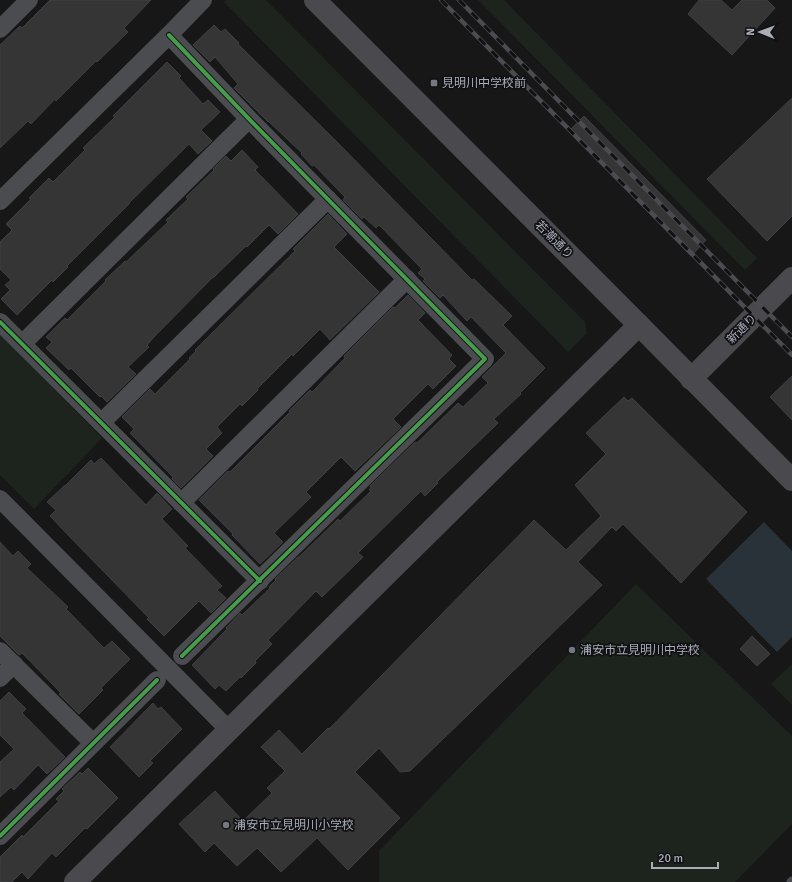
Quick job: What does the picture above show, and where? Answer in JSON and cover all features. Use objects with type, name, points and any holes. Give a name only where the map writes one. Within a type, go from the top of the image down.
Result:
[{"type":"street","points":[[0,29],[29,0]]},
{"type":"street","points":[[0,201],[170,35],[203,0]]},
{"type":"street","name":"若潮通り","points":[[315,0],[792,480]]},
{"type":"street","points":[[170,35],[249,119],[485,359],[182,656]]},
{"type":"street","points":[[22,344],[249,119]]},
{"type":"street","points":[[101,423],[328,199]]},
{"type":"street","name":"新通り","points":[[691,379],[792,278]]},
{"type":"street","points":[[181,503],[407,279]]},
{"type":"street","points":[[0,322],[260,581]]},
{"type":"street","points":[[75,882],[639,325]]},
{"type":"street","points":[[0,499],[229,730]]},
{"type":"street","points":[[0,651],[92,743]]},
{"type":"street","points":[[0,678],[14,664]]},
{"type":"street","points":[[0,836],[157,680]]},
{"type":"shaded area","points":[[226,0],[266,0],[585,322],[587,333],[568,352],[224,2]]},
{"type":"shaded area","points":[[478,0],[504,0],[757,258],[745,270]]},
{"type":"shaded area","points":[[0,334],[102,438],[34,509],[0,475]]},
{"type":"shaded area","points":[[764,522],[792,551],[792,637],[777,652],[706,579]]},
{"type":"shaded area","points":[[636,584],[792,736],[792,824],[735,882],[379,882],[379,851]]},
{"type":"shaded area","points":[[792,664],[792,705],[771,684]]},
{"type":"building","points":[[50,0],[151,0],[124,28],[128,32],[97,62],[96,61],[56,101],[55,99],[31,124],[28,121],[0,148],[0,45],[20,26],[22,28]]},
{"type":"building","points":[[699,0],[721,0],[732,10],[742,0],[767,0],[775,8],[732,55],[688,14]]},
{"type":"building","points":[[214,25],[221,32],[225,29],[239,43],[238,44],[339,144],[472,280],[474,279],[512,316],[503,325],[545,368],[520,393],[521,394],[494,419],[498,423],[437,482],[438,483],[425,496],[421,491],[358,553],[363,557],[322,597],[316,591],[268,640],[272,644],[255,661],[256,663],[226,691],[219,685],[215,689],[192,665],[227,629],[226,628],[240,613],[242,615],[270,588],[269,587],[276,580],[275,579],[338,519],[340,521],[371,491],[369,490],[371,488],[370,486],[415,442],[417,443],[458,403],[463,407],[488,383],[482,377],[506,353],[471,317],[467,321],[443,295],[440,298],[423,281],[425,279],[418,273],[422,269],[379,225],[376,228],[364,217],[362,219],[343,200],[345,197],[314,165],[312,166],[301,154],[302,153],[234,88],[238,84],[215,57],[210,62],[193,45]]},
{"type":"building","points":[[167,62],[181,76],[179,78],[203,104],[208,100],[220,112],[201,130],[212,141],[198,154],[189,144],[129,203],[53,282],[52,280],[17,315],[1,299],[10,290],[5,285],[11,280],[0,269],[0,242],[12,230],[6,224],[49,178],[53,182],[85,150],[83,148],[115,117],[113,116]]},
{"type":"building","points":[[792,98],[792,216],[767,241],[707,179]]},
{"type":"building","points":[[584,116],[706,240],[691,256],[569,131]]},
{"type":"building","points":[[242,150],[258,167],[255,170],[298,214],[278,234],[269,225],[213,277],[154,337],[147,345],[149,347],[128,367],[136,374],[107,402],[71,368],[69,370],[46,348],[52,342],[46,337],[65,318],[67,320],[106,281],[105,280],[168,222],[166,220],[188,199],[186,197],[226,156],[231,161]]},
{"type":"building","points":[[328,214],[347,234],[334,247],[379,292],[330,340],[320,329],[293,356],[292,354],[242,406],[240,404],[217,427],[222,433],[206,449],[213,456],[181,488],[172,479],[173,477],[130,433],[134,429],[122,417],[150,389],[155,394],[190,359],[189,358],[196,351],[195,350],[295,251],[293,249]]},
{"type":"building","points":[[408,295],[425,313],[418,320],[452,355],[449,359],[456,366],[433,389],[428,384],[393,419],[401,427],[355,471],[341,457],[306,492],[311,497],[274,533],[283,542],[260,564],[199,500],[228,471],[230,472],[310,390],[312,392],[345,358],[344,356],[393,307],[395,308]]},
{"type":"building","points":[[792,376],[792,420],[770,397]]},
{"type":"building","points":[[624,397],[628,401],[632,398],[747,512],[681,583],[623,524],[616,531],[612,527],[578,562],[602,585],[410,771],[400,772],[379,748],[355,772],[400,818],[348,870],[317,838],[281,872],[257,848],[237,866],[214,843],[205,852],[179,824],[215,791],[243,821],[272,793],[267,788],[285,771],[261,747],[279,730],[302,754],[328,728],[329,729],[534,520],[566,550],[601,516],[575,485],[606,454],[586,433]]},
{"type":"building","points":[[101,458],[146,505],[157,493],[172,509],[162,519],[188,546],[185,548],[222,586],[217,590],[226,598],[211,613],[199,601],[164,636],[147,619],[149,618],[50,516],[56,510],[47,502],[91,460],[94,464]]},
{"type":"building","points":[[0,542],[13,556],[18,551],[31,564],[27,568],[68,607],[66,609],[104,648],[112,641],[130,659],[101,688],[103,690],[79,714],[22,653],[19,655],[0,636]]},
{"type":"building","points":[[752,636],[770,654],[757,666],[740,649]]},
{"type":"building","points":[[9,692],[26,709],[22,713],[65,757],[47,774],[38,765],[14,790],[11,787],[0,797],[0,762],[14,749],[0,735],[0,701]]},
{"type":"building","points":[[153,703],[158,709],[161,707],[182,729],[150,761],[153,763],[139,777],[110,747]]},
{"type":"building","points":[[88,768],[118,798],[56,857],[52,853],[28,879],[22,872],[12,882],[0,882],[0,857],[22,835],[23,837],[59,801],[56,799],[64,791],[62,789],[80,772],[82,774]]},
{"type":"railway","points":[[441,0],[792,355]]},
{"type":"railway","points":[[459,0],[792,337]]},
{"type":"cycle path","points":[[169,35],[249,119],[485,359],[182,656]]},
{"type":"cycle path","points":[[0,322],[260,581]]},
{"type":"cycle path","points":[[0,836],[157,680]]},
{"type":"place","name":"見明川中学校前","points":[[434,83]]},
{"type":"place","name":"浦安市立見明川中学校","points":[[572,650]]},
{"type":"place","name":"浦安市立見明川小学校","points":[[226,825]]}]
